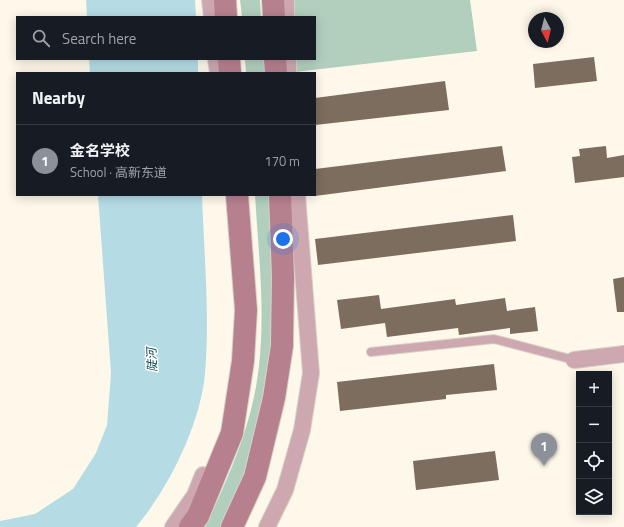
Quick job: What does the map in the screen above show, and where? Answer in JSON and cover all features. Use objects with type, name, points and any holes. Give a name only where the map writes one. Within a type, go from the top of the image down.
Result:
[{"type":"main road","points":[[225,0],[226,16]]},
{"type":"main road","points":[[273,0],[274,16]]},
{"type":"main road","points":[[229,60],[230,72]]},
{"type":"main road","points":[[275,60],[276,72]]},
{"type":"main road","points":[[190,527],[198,516],[232,433],[243,361],[246,310],[237,196]]},
{"type":"main road","points":[[232,527],[255,478],[274,398],[282,346],[283,277],[280,196]]},
{"type":"street","points":[[210,0],[212,16]]},
{"type":"street","points":[[286,0],[286,16]]},
{"type":"street","points":[[216,60],[218,72]]},
{"type":"street","points":[[288,60],[288,72]]},
{"type":"street","points":[[173,527],[195,495],[223,426],[237,363],[239,278],[230,196]]},
{"type":"street","points":[[267,527],[285,490],[302,430],[311,373],[297,196]]},
{"type":"street","points":[[574,360],[624,354]]},
{"type":"lane","points":[[371,352],[494,339],[574,360]]},
{"type":"green space","points":[[240,0],[260,0],[261,16],[242,16]]},
{"type":"green space","points":[[294,0],[470,0],[477,51],[295,72],[295,60],[316,60],[316,16],[294,16]]},
{"type":"green space","points":[[245,60],[264,60],[265,72],[246,72]]},
{"type":"green space","points":[[255,196],[273,196],[275,352],[251,467],[221,527],[205,527],[227,480],[245,431],[254,397],[261,347],[262,322]]},
{"type":"water","points":[[86,0],[195,0],[196,16],[87,16]]},
{"type":"water","points":[[89,60],[198,60],[198,72],[90,72]]},
{"type":"water","name":"陡河","points":[[98,196],[202,196],[207,307],[205,374],[202,394],[190,435],[160,494],[136,527],[0,527],[0,521],[35,514],[73,489],[96,453],[107,425],[111,373]]},
{"type":"building","points":[[594,57],[597,81],[535,88],[533,64]]},
{"type":"building","points":[[445,81],[449,110],[316,125],[316,98]]},
{"type":"building","points":[[502,146],[506,171],[316,196],[316,169]]},
{"type":"building","points":[[606,146],[607,158],[624,155],[624,177],[575,183],[572,157],[580,156],[579,149]]},
{"type":"building","points":[[513,215],[516,241],[318,265],[315,239]]},
{"type":"building","points":[[624,277],[624,312],[617,312],[613,279]]},
{"type":"building","points":[[379,295],[381,309],[455,299],[456,305],[505,298],[507,311],[535,307],[538,331],[510,334],[510,328],[459,335],[458,328],[387,337],[385,323],[341,329],[337,300]]},
{"type":"building","points":[[494,364],[497,390],[446,395],[446,399],[340,411],[337,382]]},
{"type":"building","points":[[495,451],[499,480],[416,490],[413,461]]},
{"type":"place","name":"金名学校","points":[[544,466]]}]
